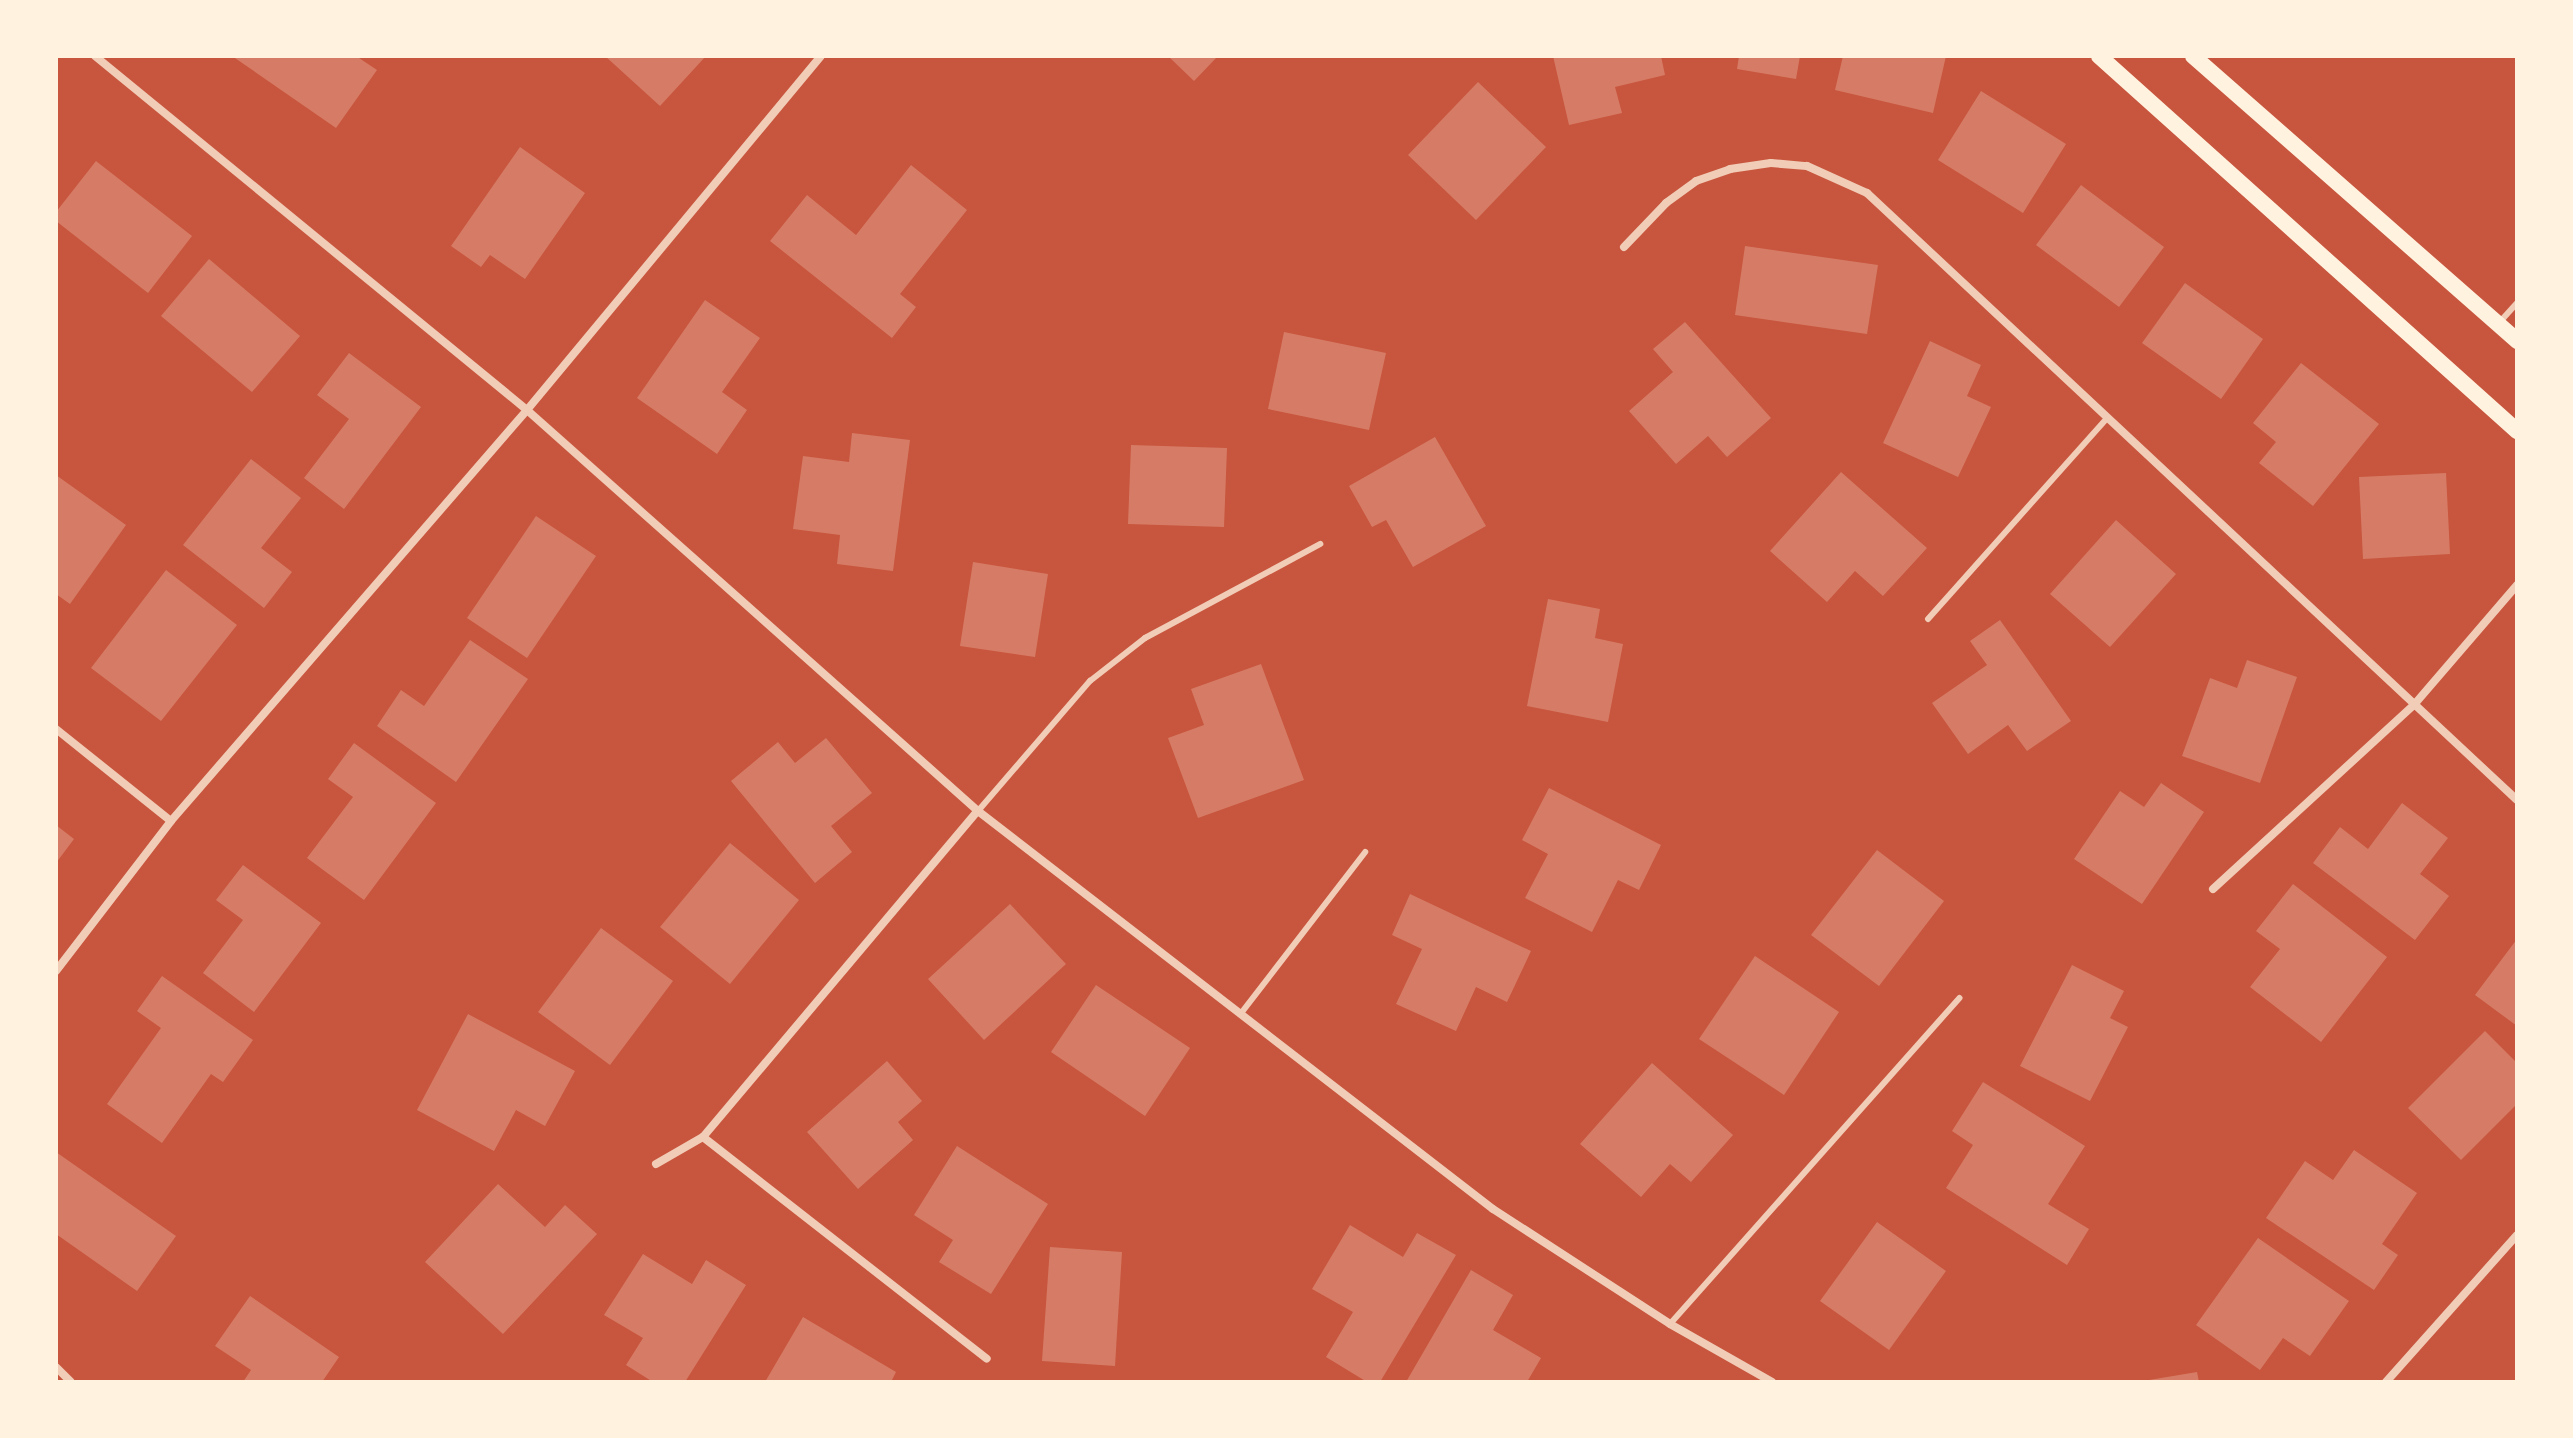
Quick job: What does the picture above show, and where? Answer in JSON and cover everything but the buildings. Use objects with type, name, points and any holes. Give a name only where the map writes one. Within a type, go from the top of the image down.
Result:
[{"type":"main road","points":[[2099,56],[2517,431]]},
{"type":"main road","points":[[2193,56],[2517,341]]},
{"type":"street","points":[[95,56],[527,410],[978,811],[1493,1209],[1670,1324],[1772,1382]]},
{"type":"street","points":[[56,971],[171,821],[527,410],[821,56]]},
{"type":"street","points":[[1624,247],[1666,203],[1696,181],[1719,173],[1771,163],[1829,174],[1867,193],[2517,800]]},
{"type":"street","points":[[2213,889],[2413,706],[2517,585]]},
{"type":"street","points":[[56,729],[171,821]]},
{"type":"street","points":[[656,1164],[703,1137],[978,811]]},
{"type":"street","points":[[703,1137],[987,1359]]},
{"type":"street","points":[[2386,1382],[2517,1235]]},
{"type":"street","points":[[56,1367],[71,1382]]},
{"type":"lane","points":[[2498,324],[2517,303]]},
{"type":"lane","points":[[1928,619],[2107,418]]},
{"type":"lane","points":[[978,811],[1090,681],[1145,638],[1320,544]]},
{"type":"lane","points":[[1242,1012],[1365,852]]},
{"type":"lane","points":[[1670,1324],[1959,998]]}]
